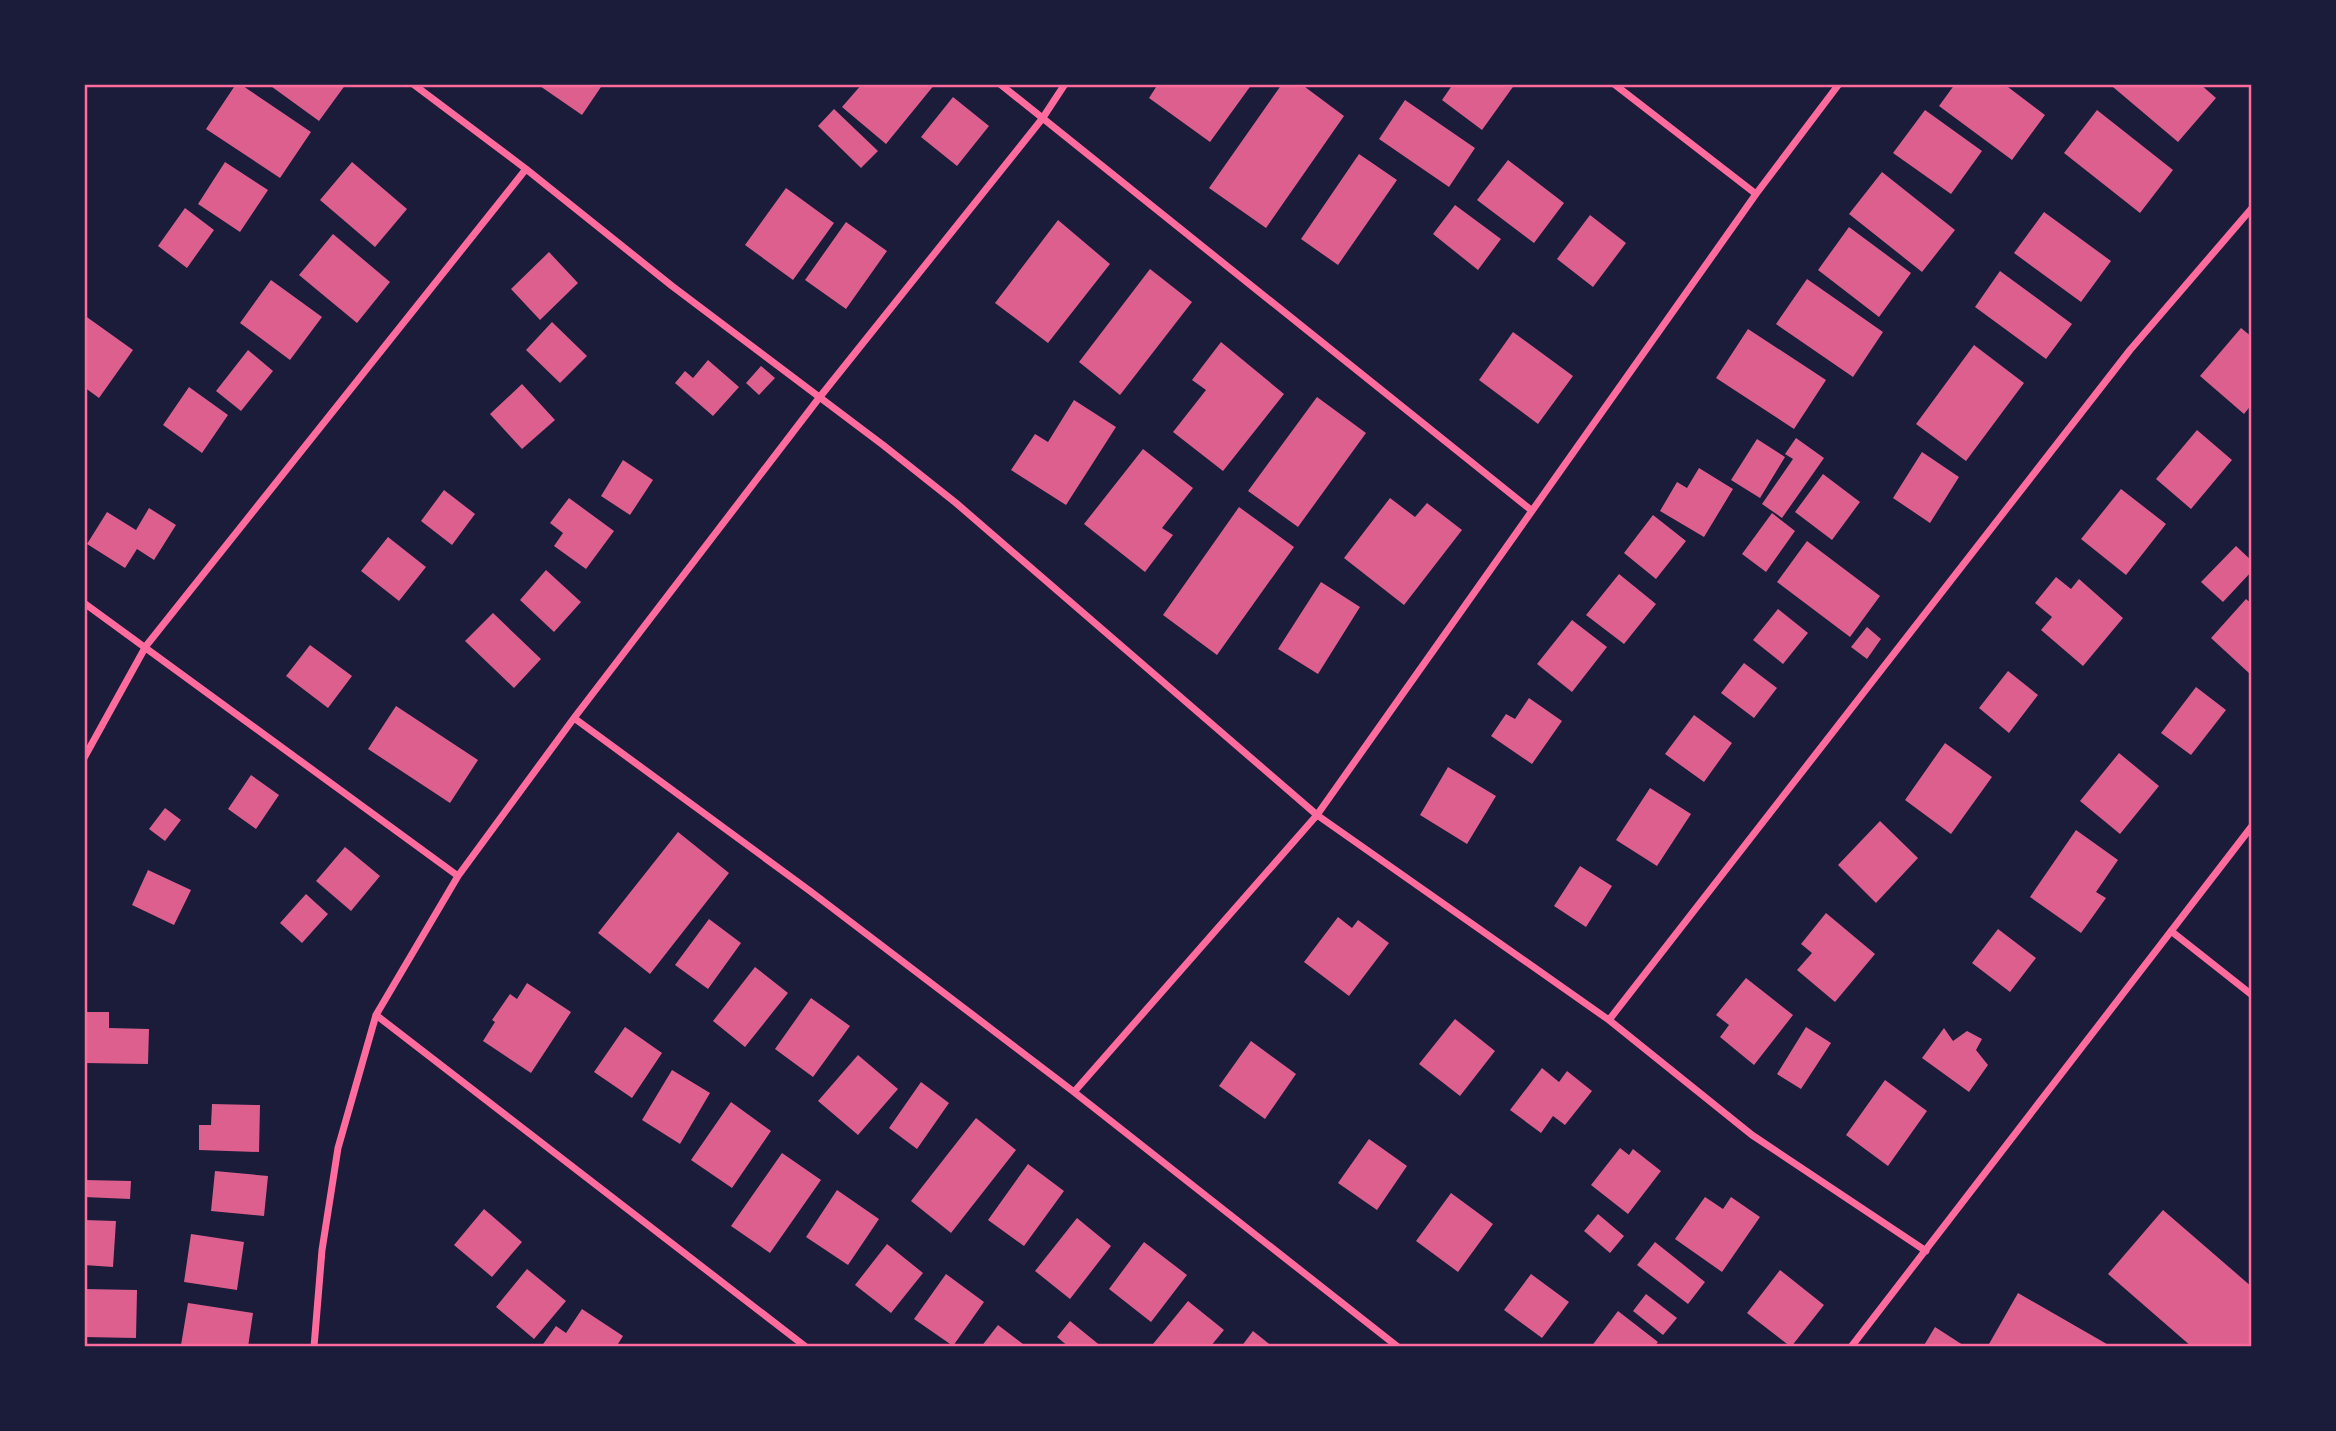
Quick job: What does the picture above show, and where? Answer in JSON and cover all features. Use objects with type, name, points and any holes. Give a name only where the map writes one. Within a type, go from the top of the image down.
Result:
[{"type":"street","points":[[413,84],[956,503],[1317,815],[1609,1020],[1752,1135],[1926,1251]]},
{"type":"street","points":[[1000,84],[1531,510]]},
{"type":"street","points":[[314,1347],[322,1250],[338,1147],[376,1015],[458,876],[574,718],[818,398],[1042,118],[1065,84]]},
{"type":"street","points":[[1615,84],[1756,194]]},
{"type":"street","points":[[1074,1092],[1317,815],[1756,194],[1839,84]]},
{"type":"street","points":[[84,758],[146,646],[526,169]]},
{"type":"street","points":[[1609,1020],[2130,350],[2252,208]]},
{"type":"street","points":[[84,603],[458,876]]},
{"type":"street","points":[[574,718],[810,891],[1074,1092],[1398,1347]]},
{"type":"street","points":[[1850,1347],[2252,826]]},
{"type":"street","points":[[2171,931],[2252,995]]},
{"type":"street","points":[[376,1015],[806,1347]]},
{"type":"building","points":[[236,84],[240,84],[311,132],[280,178],[206,129]]},
{"type":"building","points":[[268,84],[346,84],[319,121]]},
{"type":"building","points":[[537,84],[603,84],[582,115]]},
{"type":"building","points":[[862,84],[935,84],[886,144],[842,107]]},
{"type":"building","points":[[1158,84],[1252,84],[1210,142],[1149,98]]},
{"type":"building","points":[[1282,84],[1301,84],[1344,116],[1266,228],[1209,188]]},
{"type":"building","points":[[1453,84],[1515,84],[1482,130],[1442,100]]},
{"type":"building","points":[[1955,84],[2004,84],[2045,115],[2012,160],[1939,106]]},
{"type":"building","points":[[2115,84],[2200,84],[2216,98],[2178,142],[2113,87]]},
{"type":"building","points":[[953,97],[989,126],[957,166],[921,137]]},
{"type":"building","points":[[1405,100],[1475,148],[1449,187],[1379,139]]},
{"type":"building","points":[[834,109],[878,151],[861,168],[818,126]]},
{"type":"building","points":[[1925,110],[1982,151],[1951,194],[1893,153]]},
{"type":"building","points":[[2097,110],[2173,170],[2140,213],[2064,153]]},
{"type":"building","points":[[1359,154],[1397,180],[1338,265],[1301,239]]},
{"type":"building","points":[[1508,160],[1564,203],[1534,243],[1477,200]]},
{"type":"building","points":[[225,162],[268,190],[240,232],[198,204]]},
{"type":"building","points":[[352,162],[407,209],[375,247],[320,200]]},
{"type":"building","points":[[1882,172],[1955,230],[1922,272],[1849,214]]},
{"type":"building","points":[[786,188],[834,223],[793,280],[745,245]]},
{"type":"building","points":[[1455,205],[1501,239],[1478,270],[1433,234]]},
{"type":"building","points":[[185,208],[214,230],[187,268],[158,246]]},
{"type":"building","points":[[2044,212],[2111,261],[2081,302],[2014,253]]},
{"type":"building","points":[[1590,215],[1626,243],[1593,287],[1557,259]]},
{"type":"building","points":[[1058,220],[1110,264],[1048,343],[995,303]]},
{"type":"building","points":[[846,222],[887,251],[846,309],[805,280]]},
{"type":"building","points":[[1849,227],[1911,273],[1879,317],[1818,270]]},
{"type":"building","points":[[333,234],[390,282],[357,323],[299,275]]},
{"type":"building","points":[[549,252],[578,283],[540,320],[511,289]]},
{"type":"building","points":[[1150,269],[1192,302],[1120,395],[1079,362]]},
{"type":"building","points":[[2000,271],[2072,324],[2046,359],[1975,307]]},
{"type":"building","points":[[1807,279],[1883,332],[1853,377],[1776,324]]},
{"type":"building","points":[[271,280],[322,317],[290,360],[240,323]]},
{"type":"building","points":[[84,315],[133,350],[99,398],[84,387]]},
{"type":"building","points":[[552,322],[587,356],[560,383],[526,350]]},
{"type":"building","points":[[2241,328],[2252,337],[2252,404],[2244,414],[2200,376]]},
{"type":"building","points":[[1748,329],[1826,380],[1794,429],[1716,378]]},
{"type":"building","points":[[1513,332],[1573,376],[1538,424],[1479,380]]},
{"type":"building","points":[[1221,342],[1284,394],[1223,471],[1173,432],[1206,390],[1192,380]]},
{"type":"building","points":[[1974,345],[2024,383],[1966,461],[1916,424]]},
{"type":"building","points":[[248,350],[273,371],[241,411],[216,391]]},
{"type":"building","points":[[708,360],[739,387],[713,416],[675,383],[685,371],[693,378]]},
{"type":"building","points":[[761,366],[775,378],[759,395],[746,383]]},
{"type":"building","points":[[522,384],[555,420],[522,449],[490,414]]},
{"type":"building","points":[[189,387],[228,415],[202,453],[163,425]]},
{"type":"building","points":[[1317,397],[1366,433],[1298,527],[1248,491]]},
{"type":"building","points":[[1074,400],[1116,427],[1066,505],[1011,470],[1035,434],[1048,442]]},
{"type":"building","points":[[2197,430],[2232,460],[2191,509],[2156,479]]},
{"type":"building","points":[[1796,438],[1824,458],[1782,518],[1762,504],[1793,459],[1785,454]]},
{"type":"building","points":[[1757,439],[1785,457],[1760,498],[1731,480]]},
{"type":"building","points":[[1143,449],[1193,488],[1162,528],[1173,535],[1145,572],[1084,524]]},
{"type":"building","points":[[1922,452],[1959,477],[1930,523],[1893,498]]},
{"type":"building","points":[[623,460],[653,480],[630,515],[601,496]]},
{"type":"building","points":[[1699,468],[1733,489],[1704,537],[1660,511],[1677,482],[1687,488]]},
{"type":"building","points":[[1823,474],[1860,502],[1832,540],[1795,512]]},
{"type":"building","points":[[2121,489],[2166,524],[2126,575],[2081,539]]},
{"type":"building","points":[[444,490],[475,514],[452,545],[421,521]]},
{"type":"building","points":[[569,498],[614,531],[586,569],[554,546],[563,533],[550,523]]},
{"type":"building","points":[[1390,498],[1415,517],[1427,503],[1462,530],[1404,605],[1344,558]]},
{"type":"building","points":[[1239,507],[1294,547],[1217,655],[1163,615]]},
{"type":"building","points":[[149,508],[176,525],[154,560],[137,549],[125,568],[87,544],[107,512],[136,530]]},
{"type":"building","points":[[1772,513],[1795,531],[1766,572],[1742,554]]},
{"type":"building","points":[[1653,515],[1686,541],[1656,579],[1624,553]]},
{"type":"building","points":[[388,537],[426,567],[399,601],[361,571]]},
{"type":"building","points":[[1807,541],[1880,596],[1850,637],[1777,582]]},
{"type":"building","points":[[2236,546],[2252,561],[2252,571],[2223,602],[2201,582]]},
{"type":"building","points":[[546,570],[581,602],[554,632],[520,600]]},
{"type":"building","points":[[1619,574],[1656,604],[1624,644],[1586,615]]},
{"type":"building","points":[[2056,577],[2071,589],[2079,579],[2123,618],[2083,666],[2041,630],[2052,617],[2035,603]]},
{"type":"building","points":[[1321,582],[1360,607],[1318,674],[1278,649]]},
{"type":"building","points":[[2246,599],[2252,604],[2250,674],[2211,638]]},
{"type":"building","points":[[1778,609],[1808,633],[1783,664],[1753,640]]},
{"type":"building","points":[[493,613],[541,659],[514,688],[465,641]]},
{"type":"building","points":[[1572,620],[1607,647],[1572,692],[1537,664]]},
{"type":"building","points":[[1867,627],[1881,639],[1867,659],[1851,647]]},
{"type":"building","points":[[310,645],[352,676],[328,708],[286,676]]},
{"type":"building","points":[[1744,663],[1777,688],[1754,718],[1721,693]]},
{"type":"building","points":[[2008,671],[2038,695],[2009,733],[1979,708]]},
{"type":"building","points":[[2196,687],[2226,710],[2191,755],[2161,733]]},
{"type":"building","points":[[1529,698],[1562,721],[1532,764],[1491,736],[1506,714],[1515,719]]},
{"type":"building","points":[[396,706],[478,760],[450,803],[368,749]]},
{"type":"building","points":[[1694,715],[1732,743],[1704,782],[1665,754]]},
{"type":"building","points":[[1945,743],[1992,777],[1951,834],[1905,800]]},
{"type":"building","points":[[2119,753],[2159,786],[2120,834],[2080,801]]},
{"type":"building","points":[[1448,767],[1496,796],[1467,844],[1420,815]]},
{"type":"building","points":[[251,775],[279,795],[256,829],[228,809]]},
{"type":"building","points":[[1650,788],[1691,814],[1657,866],[1616,840]]},
{"type":"building","points":[[165,808],[181,820],[165,841],[149,829]]},
{"type":"building","points":[[1880,821],[1918,858],[1876,903],[1838,865]]},
{"type":"building","points":[[2076,830],[2118,860],[2096,892],[2106,898],[2081,933],[2030,897]]},
{"type":"building","points":[[678,832],[729,873],[650,974],[598,933]]},
{"type":"building","points":[[345,847],[380,876],[351,911],[316,881]]},
{"type":"building","points":[[1580,866],[1612,886],[1586,927],[1554,906]]},
{"type":"building","points":[[148,870],[191,890],[174,925],[132,905]]},
{"type":"building","points":[[306,894],[328,914],[302,943],[280,923]]},
{"type":"building","points":[[1826,913],[1875,954],[1835,1002],[1797,970],[1812,953],[1801,944]]},
{"type":"building","points":[[1338,917],[1352,928],[1358,920],[1389,943],[1349,996],[1304,962]]},
{"type":"building","points":[[709,919],[741,943],[708,989],[675,965]]},
{"type":"building","points":[[1998,929],[2036,958],[2010,992],[1972,963]]},
{"type":"building","points":[[755,967],[788,993],[745,1047],[713,1021]]},
{"type":"building","points":[[1746,978],[1793,1015],[1754,1065],[1720,1037],[1729,1025],[1716,1015]]},
{"type":"building","points":[[527,983],[571,1012],[531,1073],[483,1041],[495,1022],[492,1020],[510,994],[517,999]]},
{"type":"building","points":[[811,998],[850,1026],[813,1077],[775,1049]]},
{"type":"building","points":[[84,1012],[109,1012],[109,1028],[149,1029],[148,1064],[84,1063]]},
{"type":"building","points":[[1455,1019],[1495,1051],[1460,1096],[1419,1064]]},
{"type":"building","points":[[625,1027],[662,1053],[632,1098],[594,1072]]},
{"type":"building","points":[[1806,1027],[1831,1043],[1801,1089],[1777,1074]]},
{"type":"building","points":[[1944,1028],[1953,1041],[1967,1031],[1982,1039],[1976,1050],[1988,1065],[1969,1092],[1922,1058]]},
{"type":"building","points":[[1251,1041],[1296,1074],[1265,1119],[1219,1086]]},
{"type":"building","points":[[858,1055],[898,1089],[858,1135],[818,1101]]},
{"type":"building","points":[[1542,1068],[1559,1082],[1567,1071],[1592,1091],[1565,1125],[1553,1116],[1541,1133],[1510,1110]]},
{"type":"building","points":[[672,1070],[710,1093],[680,1144],[642,1120]]},
{"type":"building","points":[[1885,1080],[1927,1111],[1888,1166],[1846,1135]]},
{"type":"building","points":[[921,1082],[949,1103],[917,1149],[889,1128]]},
{"type":"building","points":[[731,1102],[771,1131],[732,1188],[691,1160]]},
{"type":"building","points":[[212,1104],[260,1105],[259,1152],[199,1150],[199,1125],[211,1125]]},
{"type":"building","points":[[976,1118],[1016,1150],[951,1233],[911,1201]]},
{"type":"building","points":[[1369,1139],[1407,1166],[1377,1210],[1338,1183]]},
{"type":"building","points":[[1620,1148],[1629,1155],[1633,1149],[1661,1171],[1628,1214],[1591,1185]]},
{"type":"building","points":[[782,1153],[821,1180],[770,1253],[731,1226]]},
{"type":"building","points":[[1028,1164],[1064,1191],[1024,1246],[988,1220]]},
{"type":"building","points":[[215,1171],[268,1176],[264,1216],[211,1211]]},
{"type":"building","points":[[84,1180],[131,1181],[130,1199],[84,1197]]},
{"type":"building","points":[[837,1190],[879,1219],[848,1265],[806,1237]]},
{"type":"building","points":[[1451,1193],[1493,1224],[1458,1272],[1416,1241]]},
{"type":"building","points":[[1705,1197],[1723,1209],[1731,1197],[1760,1217],[1722,1272],[1675,1239]]},
{"type":"building","points":[[484,1209],[522,1242],[492,1277],[454,1245]]},
{"type":"building","points":[[2163,1210],[2252,1287],[2252,1347],[2192,1347],[2108,1274]]},
{"type":"building","points":[[1598,1214],[1624,1236],[1610,1253],[1584,1231]]},
{"type":"building","points":[[1077,1218],[1111,1246],[1070,1299],[1035,1271]]},
{"type":"building","points":[[84,1220],[116,1221],[113,1267],[84,1265]]},
{"type":"building","points":[[191,1234],[244,1242],[237,1290],[184,1282]]},
{"type":"building","points":[[1144,1242],[1187,1275],[1151,1322],[1109,1289]]},
{"type":"building","points":[[1655,1242],[1705,1282],[1688,1304],[1637,1265]]},
{"type":"building","points":[[887,1244],[923,1273],[891,1313],[855,1285]]},
{"type":"building","points":[[527,1269],[566,1301],[534,1339],[496,1307]]},
{"type":"building","points":[[1780,1270],[1824,1305],[1791,1347],[1747,1313]]},
{"type":"building","points":[[946,1274],[984,1302],[953,1346],[914,1319]]},
{"type":"building","points":[[1531,1274],[1569,1302],[1542,1338],[1504,1310]]},
{"type":"building","points":[[84,1289],[137,1290],[136,1338],[84,1337]]},
{"type":"building","points":[[2018,1293],[2112,1347],[1995,1347],[1989,1344]]},
{"type":"building","points":[[1646,1294],[1677,1318],[1663,1335],[1633,1311]]},
{"type":"building","points":[[1188,1301],[1224,1330],[1210,1347],[1157,1347],[1153,1344]]},
{"type":"building","points":[[188,1303],[253,1313],[248,1347],[181,1345]]},
{"type":"building","points":[[582,1309],[623,1336],[616,1347],[541,1347],[556,1326],[566,1333]]},
{"type":"building","points":[[1618,1311],[1658,1342],[1654,1347],[1591,1347]]},
{"type":"building","points":[[1070,1321],[1102,1347],[1069,1347],[1057,1337]]},
{"type":"building","points":[[998,1325],[1027,1347],[981,1347]]},
{"type":"building","points":[[1935,1327],[1966,1347],[1923,1347]]},
{"type":"building","points":[[1253,1331],[1273,1347],[1241,1347]]}]
